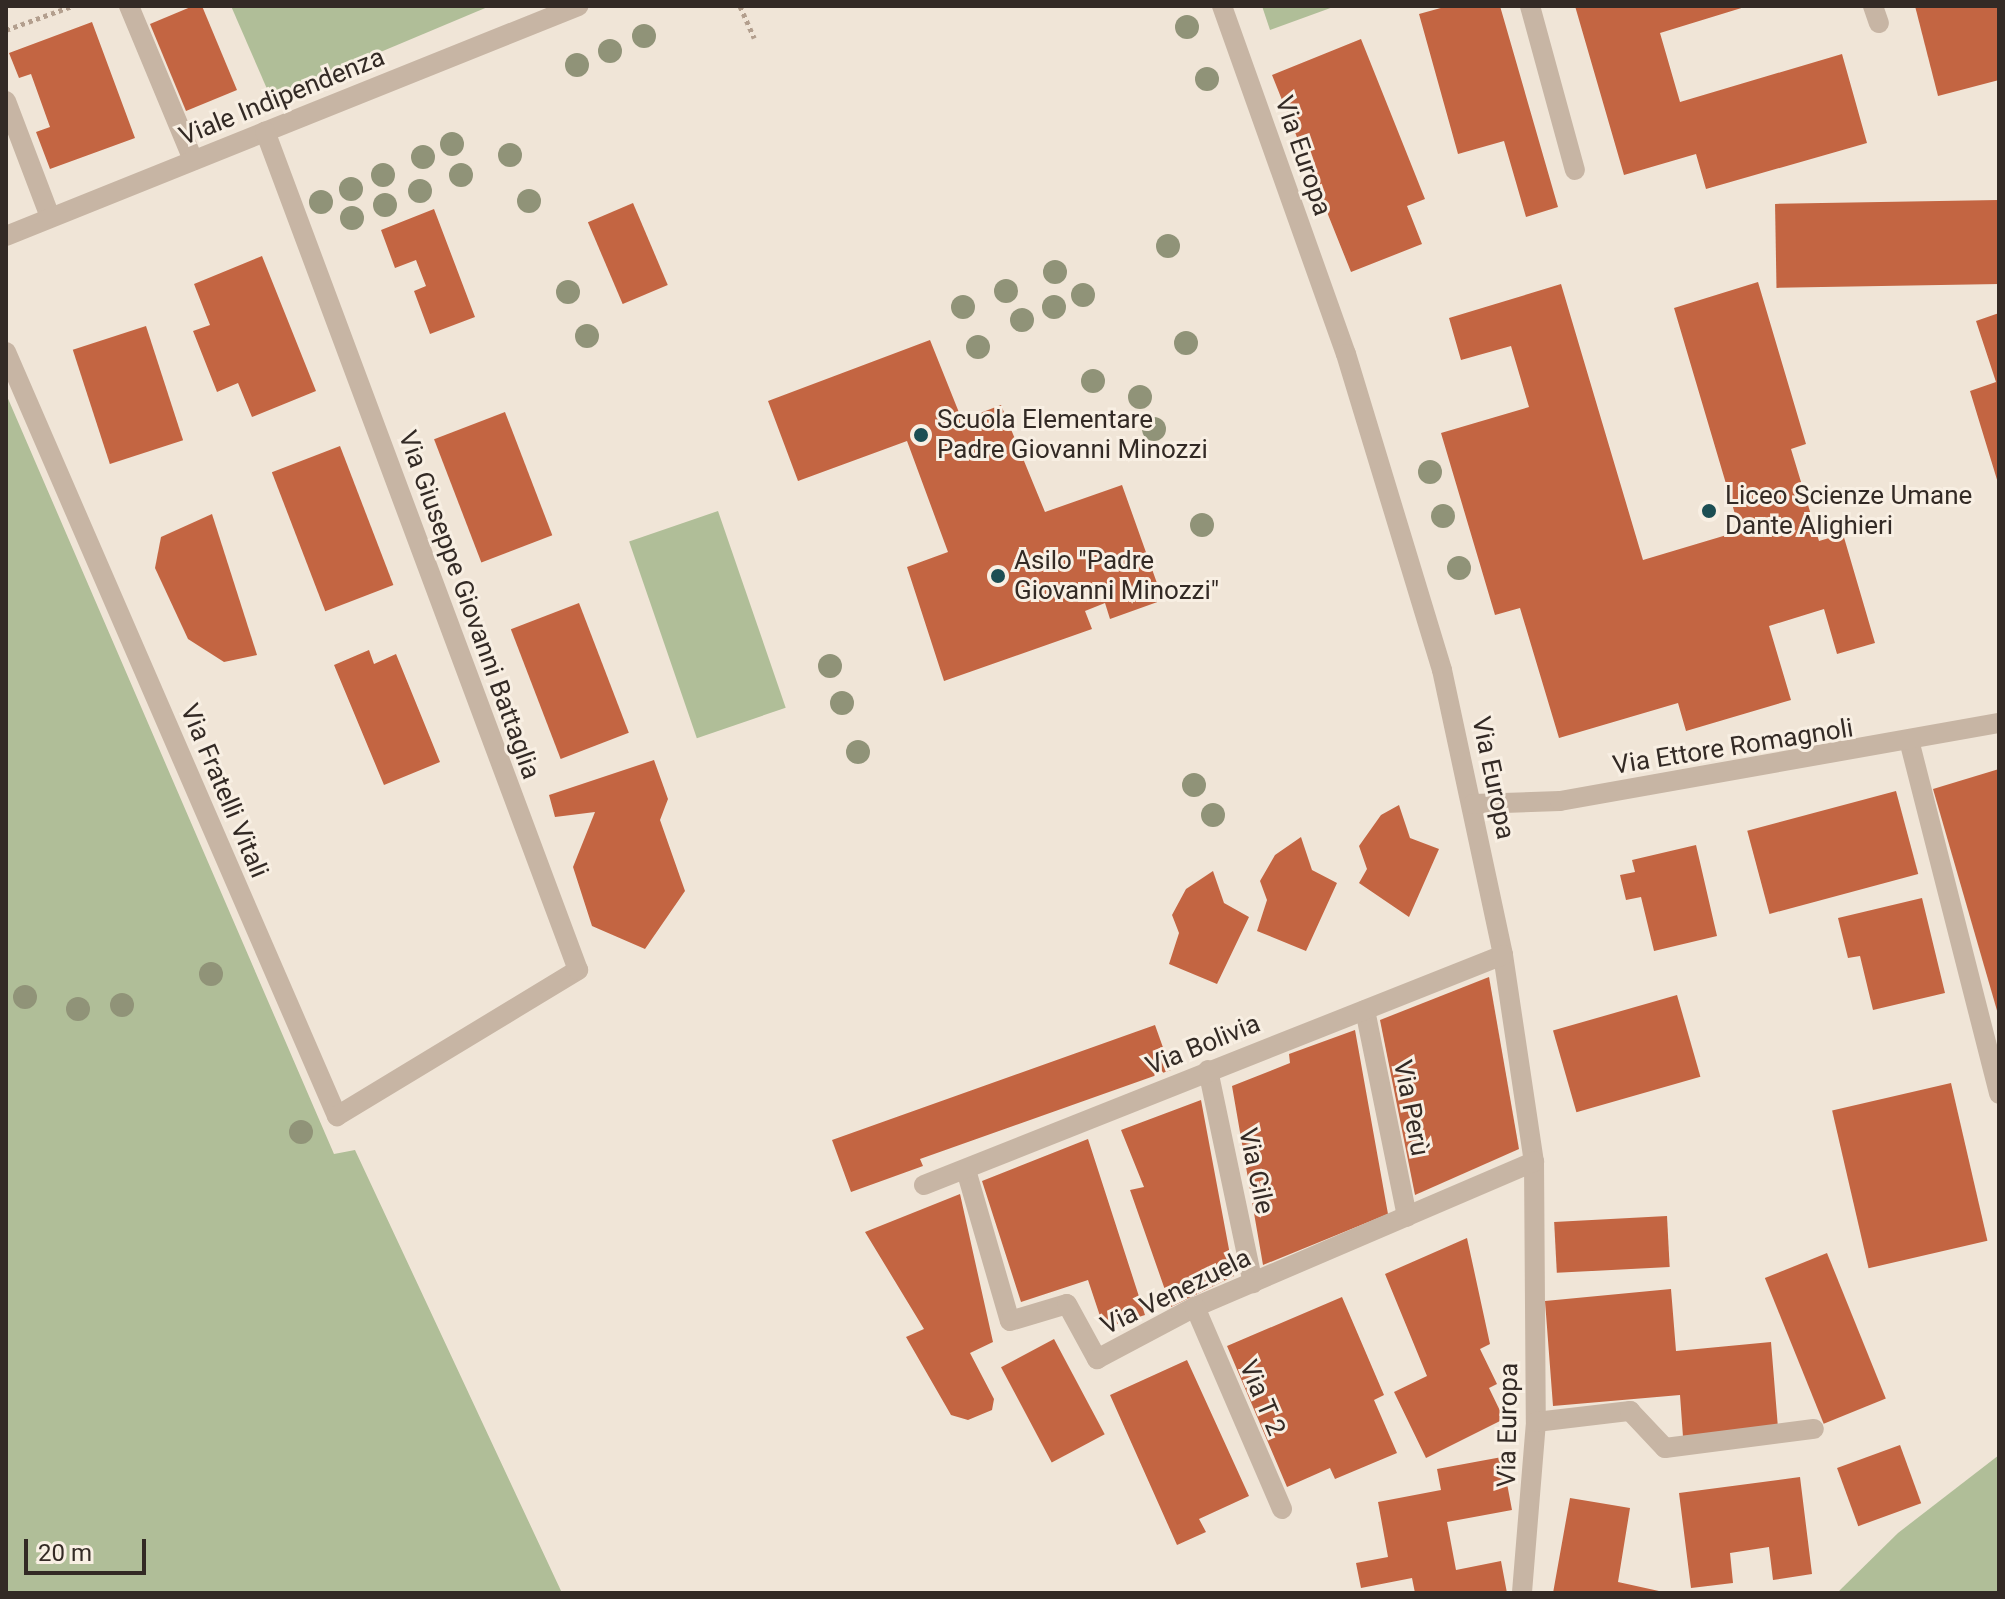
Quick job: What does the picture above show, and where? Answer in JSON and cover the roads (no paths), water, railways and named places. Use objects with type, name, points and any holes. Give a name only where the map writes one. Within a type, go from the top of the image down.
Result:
[{"type":"street","points":[[129,6],[193,160]]},
{"type":"street","name":"Viale Indipendenza","points":[[6,236],[578,6]]},
{"type":"street","name":"Via Europa","points":[[1222,6],[1346,354],[1442,670],[1503,955],[1534,1162],[1536,1422],[1522,1593]]},
{"type":"street","points":[[1530,6],[1575,170]]},
{"type":"street","points":[[6,101],[50,217]]},
{"type":"street","name":"Via Giuseppe Giovanni Battaglia","points":[[265,131],[578,970],[463,1042]]},
{"type":"street","name":"Via Fratelli Vitali","points":[[6,352],[337,1116],[463,1042]]},
{"type":"street","name":"Via Ettore Romagnoli","points":[[1473,804],[1560,801],[1910,744],[1999,723]]},
{"type":"street","points":[[1910,744],[1999,1094]]},
{"type":"street","name":"Via Bolivia","points":[[924,1185],[1503,955]]},
{"type":"street","name":"Via Perù","points":[[1365,1010],[1407,1217]]},
{"type":"street","name":"Via Cile","points":[[1208,1070],[1253,1283]]},
{"type":"street","name":"Via Venezuela","points":[[966,1170],[1010,1321],[1067,1304],[1097,1359],[1195,1307],[1534,1162]]},
{"type":"street","name":"Via T 2","points":[[1195,1307],[1282,1509]]},
{"type":"street","points":[[1536,1422],[1630,1411],[1665,1448],[1814,1429]]},
{"type":"place","name":"Scuola Elementare Padre Giovanni Minozzi","points":[[921,435]]},
{"type":"place","name":"Liceo Scienze Umane Dante Alighieri","points":[[1709,511]]},
{"type":"place","name":"Asilo \"Padre Giovanni Minozzi\"","points":[[998,576]]}]
